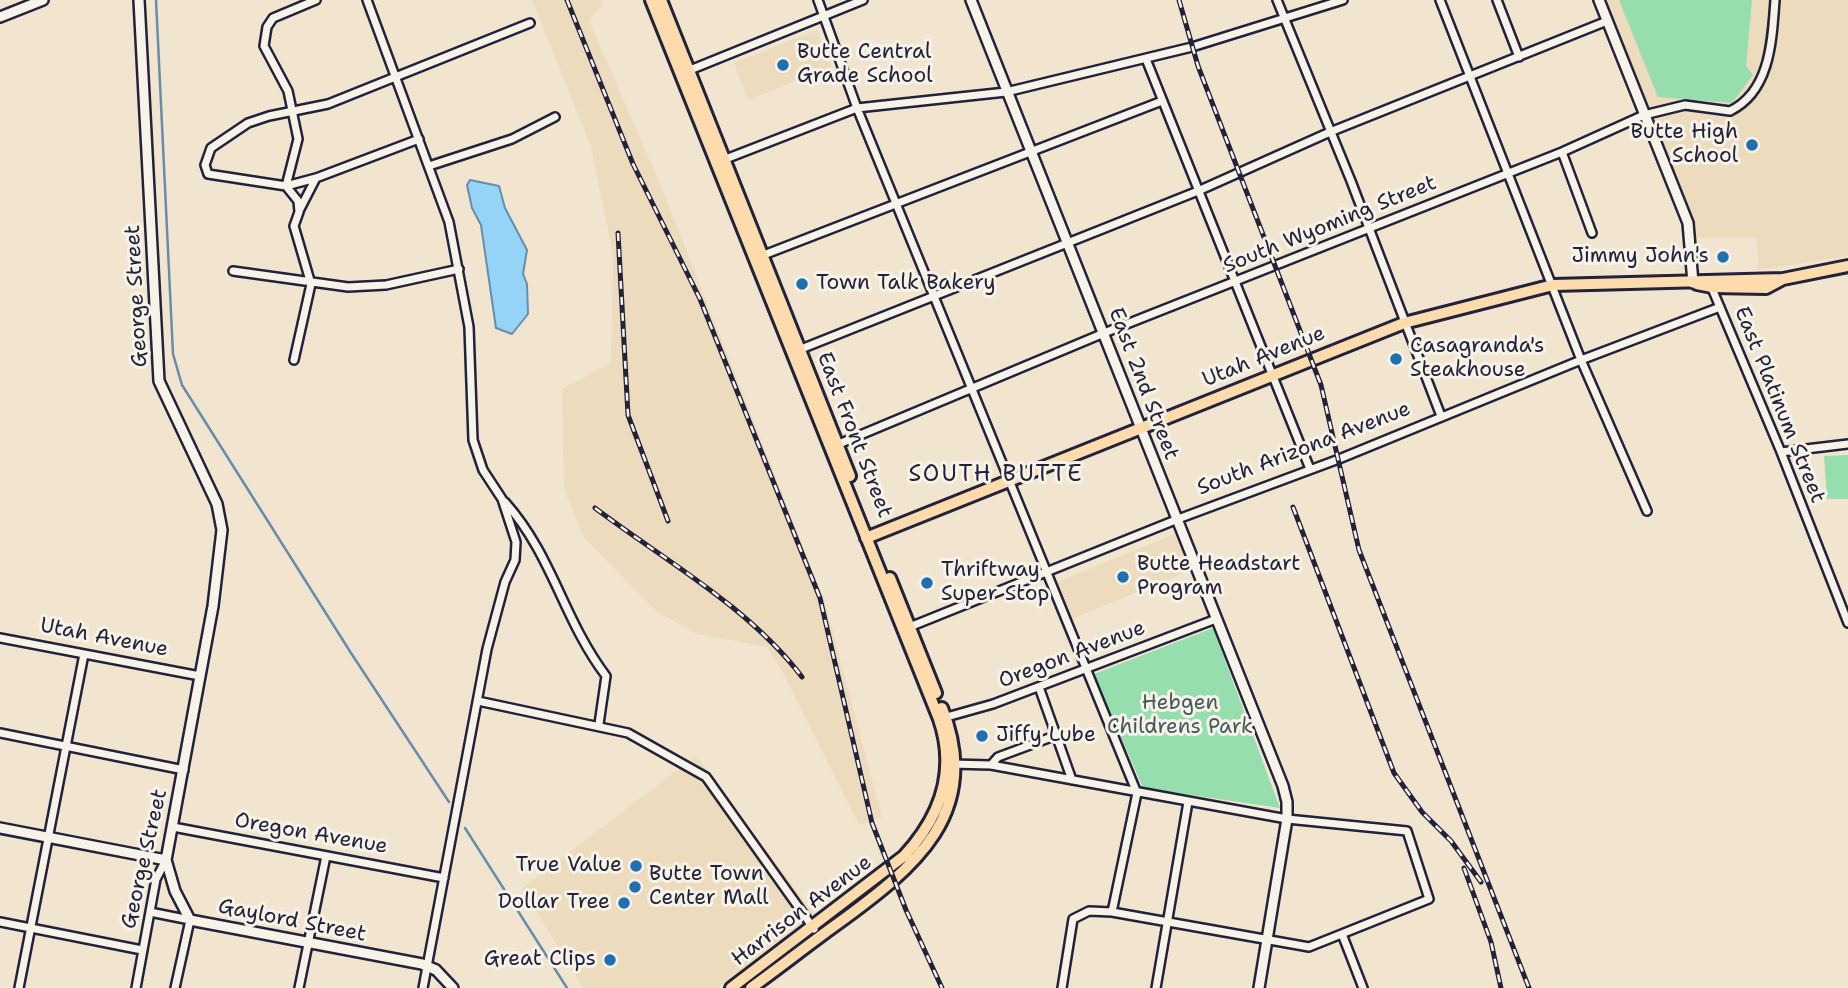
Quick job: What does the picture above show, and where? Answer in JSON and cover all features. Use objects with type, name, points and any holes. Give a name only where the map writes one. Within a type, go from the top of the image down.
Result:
[{"type":"main road","name":"East Front Street","points":[[651,0],[685,72]]},
{"type":"main road","name":"East Front Street","points":[[661,0],[685,72],[942,718],[952,764],[946,815],[927,846],[898,877]]},
{"type":"main road","points":[[1783,279],[1848,265]]},
{"type":"main road","name":"Utah Avenue","points":[[1709,283],[1766,288],[1783,279]]},
{"type":"main road","name":"Utah Avenue","points":[[869,536],[1404,323],[1553,285],[1783,279]]},
{"type":"main road","name":"East Front Street","points":[[896,864],[919,840],[937,811],[952,764]]},
{"type":"main road","name":"Harrison Avenue","points":[[731,988],[896,864]]},
{"type":"main road","points":[[855,911],[854,903],[884,873]]},
{"type":"main road","name":"Harrison Avenue","points":[[751,988],[898,877]]},
{"type":"street","points":[[0,17],[43,0]]},
{"type":"street","name":"George Street","points":[[136,988],[156,879],[166,860],[184,770],[220,561],[222,530],[217,504],[159,382],[139,0]]},
{"type":"street","points":[[286,186],[299,139],[288,90],[264,46],[267,27],[277,16],[316,0]]},
{"type":"street","points":[[367,0],[449,222],[469,327],[473,440],[483,470],[502,499],[523,522],[547,561],[573,624],[606,676],[599,724]]},
{"type":"street","points":[[818,0],[857,108],[1137,793],[1112,912]]},
{"type":"street","points":[[685,72],[863,0]]},
{"type":"street","name":"East 2nd Street","points":[[971,0],[1283,786],[1287,818],[1259,988]]},
{"type":"street","points":[[1277,0],[1441,416]]},
{"type":"street","points":[[720,161],[857,108],[1006,92],[1146,59],[1343,0]]},
{"type":"street","points":[[1440,0],[1581,360],[1647,511]]},
{"type":"street","points":[[1497,0],[1519,57]]},
{"type":"street","points":[[1600,0],[1688,223],[1693,283]]},
{"type":"street","name":"South Wyoming Street","points":[[834,446],[1104,333],[1562,152],[1644,115],[1685,105],[1730,111],[1739,107],[1748,98],[1770,58],[1775,0]]},
{"type":"street","points":[[797,351],[1198,191],[1330,132],[1607,21]]},
{"type":"street","points":[[419,139],[317,178],[286,186],[208,174],[205,165],[211,148],[248,123],[328,104],[530,23]]},
{"type":"street","points":[[1146,59],[1310,469]]},
{"type":"street","points":[[758,257],[1163,101]]},
{"type":"street","points":[[429,166],[448,163],[512,139],[555,117]]},
{"type":"street","points":[[1562,152],[1592,233]]},
{"type":"street","points":[[294,360],[311,284],[294,226],[317,178]]},
{"type":"street","points":[[286,186],[298,201],[299,212]]},
{"type":"street","points":[[233,271],[273,274],[311,284],[348,287],[386,285],[459,270]]},
{"type":"street","name":"East Platinum Street","points":[[1709,283],[1781,452],[1848,623]]},
{"type":"street","name":"South Arizona Avenue","points":[[906,628],[1720,307]]},
{"type":"street","points":[[1781,452],[1848,444]]},
{"type":"street","points":[[423,988],[496,612],[516,560],[516,542],[502,499]]},
{"type":"street","name":"Oregon Avenue","points":[[942,718],[993,704],[1216,619]]},
{"type":"street","name":"Utah Avenue","points":[[0,638],[200,676]]},
{"type":"street","points":[[19,988],[84,654]]},
{"type":"street","points":[[1039,687],[1072,780]]},
{"type":"street","points":[[478,701],[599,724],[637,737],[706,777],[819,937]]},
{"type":"street","points":[[0,733],[184,770]]},
{"type":"street","points":[[991,765],[998,758],[1057,735]]},
{"type":"street","points":[[952,764],[991,765],[1287,818],[1407,831],[1429,899],[1309,947],[1112,912],[1089,911],[1073,919],[1062,988]]},
{"type":"street","points":[[1156,988],[1188,802]]},
{"type":"street","name":"Oregon Avenue","points":[[173,827],[443,878]]},
{"type":"street","points":[[0,828],[166,860],[175,891],[190,920],[175,988]]},
{"type":"street","points":[[299,988],[326,856]]},
{"type":"street","name":"Gaylord Street","points":[[150,912],[427,966]]},
{"type":"street","points":[[0,922],[142,950]]},
{"type":"street","points":[[1342,934],[1363,988]]},
{"type":"street","points":[[427,966],[436,970],[453,988]]},
{"type":"shaded area","points":[[532,0],[600,0],[603,5],[589,20],[661,186],[825,602],[882,817],[859,825],[783,673],[767,647],[697,634],[656,611],[583,536],[564,489],[562,389],[611,363],[613,255],[591,146]]},
{"type":"shaded area","name":"Butte High School","points":[[1600,0],[1848,0],[1848,256],[1758,270],[1757,238],[1691,238]]},
{"type":"shaded area","name":"Butte Central Grade School","points":[[817,30],[832,67],[748,100],[734,63]]},
{"type":"shaded area","name":"Butte Headstart Program","points":[[1175,534],[1190,570],[1070,620],[1055,583]]},
{"type":"shaded area","points":[[696,756],[814,914],[717,988],[583,988],[522,888]]},
{"type":"green space","points":[[1619,0],[1752,0],[1746,66],[1753,75],[1732,103],[1658,97]]},
{"type":"green space","points":[[1848,455],[1848,499],[1827,499],[1824,456]]},
{"type":"green space","name":"Hebgen Childrens Park","points":[[1213,628],[1280,808],[1143,788],[1094,674]]},
{"type":"water","points":[[470,180],[499,186],[505,208],[527,250],[523,274],[527,284],[528,314],[512,334],[496,328],[481,225],[472,208],[467,185]]},
{"type":"waterway","points":[[156,0],[173,354],[182,385],[351,653],[449,802]]},
{"type":"waterway","points":[[465,828],[567,988]]},
{"type":"railway","points":[[567,0],[633,164],[700,299],[820,598],[872,823],[906,910],[942,988]]},
{"type":"railway","points":[[1179,0],[1198,66],[1321,385],[1359,550],[1529,988]]},
{"type":"railway","points":[[618,233],[628,415],[668,521]]},
{"type":"railway","points":[[1293,507],[1394,773],[1422,812],[1451,841],[1481,882]]},
{"type":"railway","points":[[595,508],[731,606],[757,628],[802,677]]},
{"type":"railway","points":[[1464,868],[1491,942],[1501,988]]},
{"type":"place","name":"Butte Central Grade School","points":[[783,65]]},
{"type":"place","name":"Butte High School","points":[[1752,145]]},
{"type":"place","name":"Jimmy John's","points":[[1723,257]]},
{"type":"place","name":"Town Talk Bakery","points":[[802,284]]},
{"type":"place","name":"Casagranda's Steakhouse","points":[[1396,359]]},
{"type":"place","name":"Butte Headstart Program","points":[[1123,577]]},
{"type":"place","name":"Thriftway Super Stop","points":[[927,583]]},
{"type":"place","name":"Jiffy Lube","points":[[982,736]]},
{"type":"place","name":"True Value","points":[[636,866]]},
{"type":"place","name":"Butte Town Center Mall","points":[[635,887]]},
{"type":"place","name":"Dollar Tree","points":[[624,903]]},
{"type":"place","name":"Great Clips","points":[[610,960]]},
{"type":"district","name":"SOUTH BUTTE","points":[[996,475]]}]
